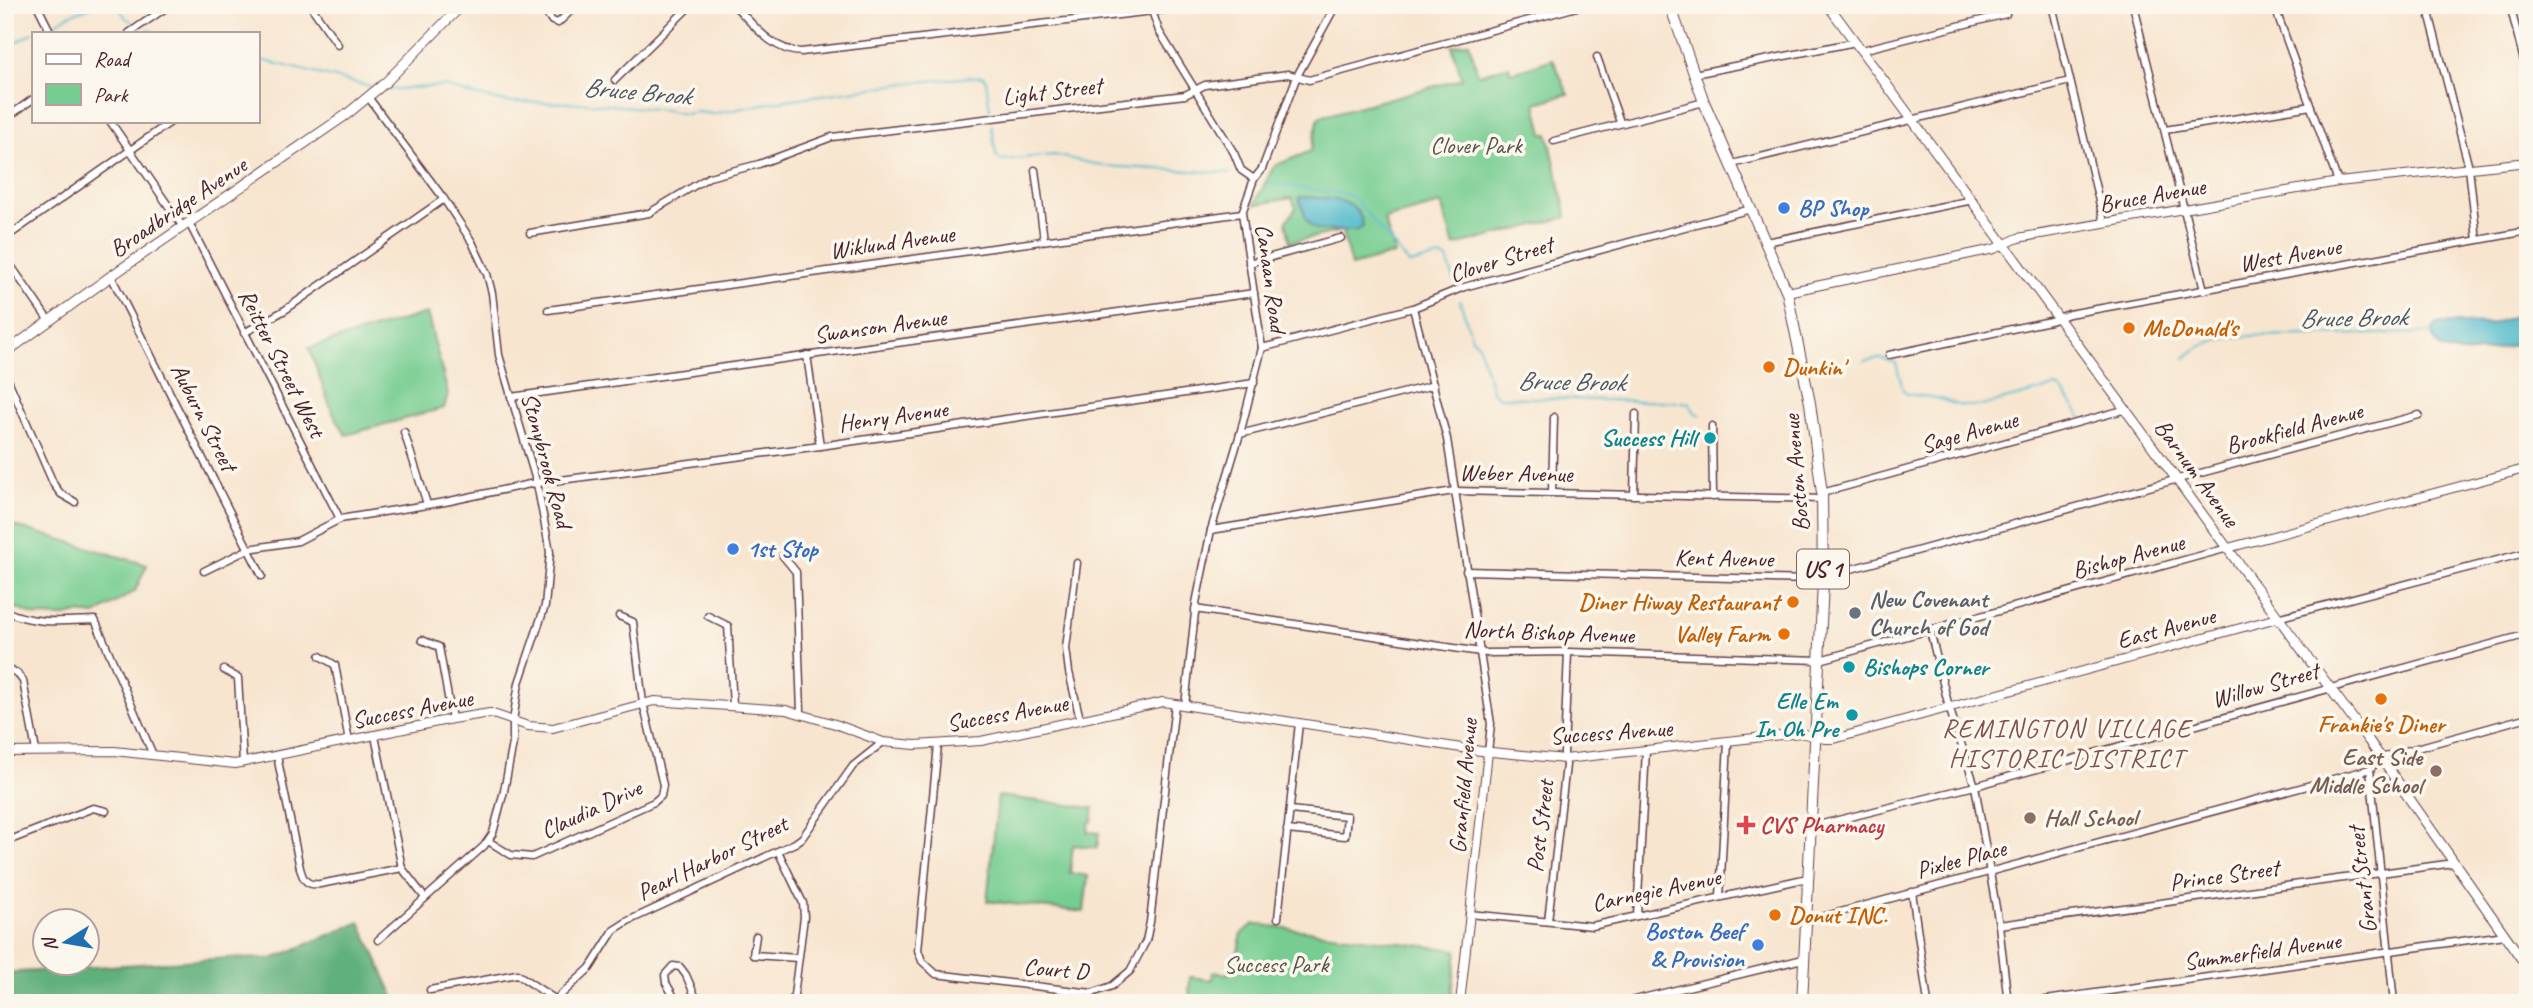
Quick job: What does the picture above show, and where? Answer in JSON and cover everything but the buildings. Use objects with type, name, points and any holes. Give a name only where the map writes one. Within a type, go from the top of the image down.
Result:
[{"type":"main road","name":"Broadbridge Avenue","points":[[5,353],[111,276],[346,115],[386,82],[461,5]]},
{"type":"main road","name":"Boston Avenue","points":[[1670,5],[1704,102],[1787,292],[1810,403],[1823,496],[1820,660],[1802,1003]]},
{"type":"main road","name":"Barnum Avenue","points":[[1828,5],[2381,758],[2528,968]]},
{"type":"street","points":[[37,5],[50,32]]},
{"type":"street","points":[[130,32],[170,5]]},
{"type":"street","points":[[310,5],[338,45]]},
{"type":"street","points":[[315,12],[323,5]]},
{"type":"street","points":[[540,5],[556,23],[577,5]]},
{"type":"street","points":[[615,80],[691,5]]},
{"type":"street","points":[[734,5],[768,39],[795,52],[1204,5]]},
{"type":"street","name":"Canaan Road","points":[[1185,706],[1195,609],[1211,530],[1262,348],[1242,213],[1254,180],[1262,169],[1297,76],[1336,5]]},
{"type":"street","name":"Light Street","points":[[530,233],[649,213],[709,177],[760,164],[832,137],[1185,95],[1205,85],[1288,74],[1309,80],[1584,5]]},
{"type":"street","points":[[2052,5],[2104,222]]},
{"type":"street","points":[[2133,5],[2204,290]]},
{"type":"street","points":[[2274,5],[2338,182]]},
{"type":"street","points":[[2427,5],[2469,168],[2476,240]]},
{"type":"street","points":[[2510,5],[2528,77]]},
{"type":"street","points":[[1151,9],[1160,31],[1234,153],[1241,170],[1254,180]]},
{"type":"street","points":[[1693,74],[1859,46],[2006,14]]},
{"type":"street","points":[[1597,57],[1620,122]]},
{"type":"street","points":[[1732,164],[2070,80]]},
{"type":"street","name":"Stonybrook Road","points":[[371,95],[472,242],[490,284],[499,355],[537,484],[550,552],[548,589],[539,627],[519,683],[513,721],[513,743],[493,833],[488,841],[378,940]]},
{"type":"street","points":[[5,119],[32,100]]},
{"type":"street","points":[[1554,141],[1704,102]]},
{"type":"street","points":[[2165,130],[2311,106]]},
{"type":"street","name":"Reitter Street West","points":[[111,122],[186,225],[340,519]]},
{"type":"street","points":[[5,238],[171,122]]},
{"type":"street","name":"Bruce Avenue","points":[[1787,292],[1994,249],[2018,238],[2104,222],[2338,182],[2528,162]]},
{"type":"street","points":[[1035,170],[1044,240]]},
{"type":"street","points":[[244,333],[285,310],[444,199]]},
{"type":"street","points":[[1766,242],[1973,200]]},
{"type":"street","name":"Clover Street","points":[[1262,348],[1413,308],[1464,287],[1751,209]]},
{"type":"street","name":"Wiklund Avenue","points":[[548,310],[1242,213]]},
{"type":"street","name":"West Avenue","points":[[1889,355],[2204,290],[2528,231]]},
{"type":"street","points":[[1249,263],[1341,239]]},
{"type":"street","points":[[5,257],[49,320]]},
{"type":"street","name":"Auburn Street","points":[[111,276],[262,576]]},
{"type":"street","name":"Swanson Avenue","points":[[511,397],[1254,293]]},
{"type":"street","name":"Granfield Avenue","points":[[1413,308],[1447,439],[1491,724],[1460,1003]]},
{"type":"street","points":[[807,355],[820,446]]},
{"type":"street","points":[[5,373],[54,485],[61,494],[75,502]]},
{"type":"street","name":"Henry Avenue","points":[[204,571],[249,549],[298,541],[340,519],[537,484],[1254,383]]},
{"type":"street","points":[[1240,434],[1434,385]]},
{"type":"street","name":"Sage Avenue","points":[[1823,496],[2127,409]]},
{"type":"street","points":[[1634,495],[1636,414]]},
{"type":"street","name":"Brookfield Avenue","points":[[2178,479],[2419,415]]},
{"type":"street","points":[[1552,492],[1555,417]]},
{"type":"street","points":[[1712,426],[1713,497]]},
{"type":"street","points":[[404,432],[427,504]]},
{"type":"street","name":"Bishop Avenue","points":[[1820,660],[2528,468]]},
{"type":"street","name":"Kent Avenue","points":[[1466,571],[1809,580],[2178,479]]},
{"type":"street","name":"Weber Avenue","points":[[1211,530],[1454,491],[1713,497],[1823,496]]},
{"type":"street","name":"East Avenue","points":[[1815,736],[1834,739],[2528,552]]},
{"type":"street","points":[[783,556],[796,572],[801,712]]},
{"type":"street","points":[[1077,563],[1066,648],[1080,719]]},
{"type":"street","name":"North Bishop Avenue","points":[[1195,609],[1479,652],[1820,660]]},
{"type":"street","points":[[5,611],[24,620],[95,620],[153,755]]},
{"type":"street","name":"Claudia Drive","points":[[488,841],[511,855],[532,857],[659,799],[663,785],[643,703],[633,622],[619,616]]},
{"type":"street","points":[[708,616],[728,626],[733,705]]},
{"type":"street","points":[[1930,631],[1949,707],[1975,786],[1999,925],[2008,1003]]},
{"type":"street","name":"Willow Street","points":[[1810,828],[1975,786],[2528,634]]},
{"type":"street","points":[[422,640],[439,646],[452,719]]},
{"type":"street","name":"Post Street","points":[[1548,921],[1565,759],[1568,652]]},
{"type":"street","points":[[320,656],[335,665],[349,741]]},
{"type":"street","points":[[5,668],[20,675],[23,681],[36,751]]},
{"type":"street","points":[[224,670],[238,678],[243,763]]},
{"type":"street","name":"Success Avenue","points":[[5,752],[114,751],[216,763],[243,763],[490,713],[535,727],[560,727],[643,703],[661,701],[801,712],[883,743],[938,745],[981,741],[1144,705],[1175,704],[1488,752],[1565,759],[1800,733],[1815,736]]},
{"type":"street","name":"Court D","points":[[938,745],[918,950],[922,961],[936,974],[1092,993],[1124,978],[1137,961],[1146,941],[1175,704]]},
{"type":"street","points":[[2370,769],[2381,758],[2528,717]]},
{"type":"street","points":[[1279,918],[1298,723]]},
{"type":"street","points":[[375,736],[402,868],[425,898]]},
{"type":"street","points":[[1720,897],[1728,742]]},
{"type":"street","name":"Pearl Harbor Street","points":[[554,1001],[590,968],[614,930],[628,920],[802,838],[853,766],[883,743]]},
{"type":"street","points":[[1637,916],[1646,750]]},
{"type":"street","points":[[277,756],[300,868],[307,882],[320,884],[402,868]]},
{"type":"street","name":"Pixlee Place","points":[[1807,921],[2370,769]]},
{"type":"street","name":"Grant Street","points":[[2370,769],[2394,1003]]},
{"type":"street","points":[[5,842],[93,808],[106,811]]},
{"type":"street","points":[[1287,830],[1345,836],[1347,816],[1290,810]]},
{"type":"street","points":[[778,851],[803,903],[804,917],[793,1003]]},
{"type":"street","name":"Prince Street","points":[[1999,925],[2454,863]]},
{"type":"street","name":"Carnegie Avenue","points":[[1469,914],[1592,926],[1808,878]]},
{"type":"street","points":[[1912,892],[1928,1003]]},
{"type":"street","name":"Summerfield Avenue","points":[[2024,1003],[2504,935]]},
{"type":"street","points":[[757,936],[753,955],[798,958]]},
{"type":"street","points":[[1622,1003],[1803,960]]},
{"type":"street","points":[[682,1003],[677,1002],[666,983],[665,975],[673,966],[680,967],[686,975],[698,1003]]},
{"type":"street","points":[[430,990],[517,974],[554,1001]]},
{"type":"green space","name":"Clover Park","points":[[1469,42],[1478,75],[1509,66],[1511,73],[1553,59],[1568,94],[1536,103],[1543,134],[1548,134],[1567,217],[1454,246],[1441,204],[1384,219],[1395,254],[1351,266],[1342,231],[1290,242],[1286,222],[1296,208],[1292,198],[1254,205],[1274,166],[1311,151],[1319,117],[1462,79],[1452,46]]},
{"type":"green space","points":[[427,313],[448,394],[444,408],[346,435],[332,411],[309,348]]},
{"type":"green space","points":[[5,523],[147,565],[135,591],[95,615],[78,613],[62,617],[36,616],[5,604]]},
{"type":"green space","points":[[998,796],[1094,808],[1088,832],[1099,833],[1097,848],[1073,845],[1070,873],[1088,876],[1084,912],[987,901]]},
{"type":"green space","points":[[360,922],[397,1003],[5,1003],[5,973],[32,971],[32,976],[102,976],[102,967],[230,958],[272,959]]},
{"type":"green space","name":"Success Park","points":[[1254,924],[1457,950],[1451,1003],[1189,1003],[1190,977],[1212,980],[1213,972],[1225,974],[1234,970],[1242,933]]},
{"type":"water","points":[[1299,197],[1329,198],[1347,204],[1355,209],[1363,227],[1355,231],[1318,230],[1306,219]]},
{"type":"water","points":[[2528,311],[2528,341],[2472,353],[2456,353],[2435,342],[2433,329],[2439,323],[2491,324]]},
{"type":"waterway","name":"Bruce Brook","points":[[54,24],[96,5]]},
{"type":"waterway","name":"Bruce Brook","points":[[117,5],[132,22]]},
{"type":"waterway","name":"Bruce Brook","points":[[148,30],[153,32]]},
{"type":"waterway","name":"Bruce Brook","points":[[5,48],[32,34]]},
{"type":"waterway","name":"Bruce Brook","points":[[259,59],[372,87]]},
{"type":"waterway","name":"Bruce Brook","points":[[384,90],[444,86],[508,102],[587,103],[684,114],[713,114],[779,101],[907,83],[983,76],[986,80],[990,110]]},
{"type":"waterway","name":"Bruce Brook","points":[[992,126],[996,156],[1002,160],[1054,155],[1103,166],[1230,173]]},
{"type":"waterway","name":"Bruce Brook","points":[[1268,183],[1349,195],[1409,264],[1440,257],[1447,259],[1454,280]]},
{"type":"waterway","name":"Bruce Brook","points":[[1460,301],[1472,338],[1478,344],[1492,391],[1499,397],[1679,402],[1689,403],[1695,413],[1701,415]]},
{"type":"waterway","name":"Bruce Brook","points":[[2185,358],[2212,341],[2244,336],[2434,333]]},
{"type":"waterway","name":"Bruce Brook","points":[[1864,361],[1880,358],[1896,363],[1903,390],[1907,394],[1937,398],[1961,406],[1981,406],[2055,387],[2061,389],[2083,419]]},
{"type":"place","name":"BP Shop","points":[[1784,208]]},
{"type":"place","name":"McDonald's","points":[[2129,328]]},
{"type":"place","name":"Dunkin'","points":[[1769,367]]},
{"type":"place","name":"Success Hill","points":[[1710,438]]},
{"type":"place","name":"1st Stop","points":[[733,549]]},
{"type":"place","name":"Diner Hiway Restaurant","points":[[1793,602]]},
{"type":"place","name":"New Covenant Church of God","points":[[1855,613]]},
{"type":"place","name":"Valley Farm","points":[[1784,634]]},
{"type":"place","name":"Bishops Corner","points":[[1849,667]]},
{"type":"place","name":"Frankie's Diner","points":[[2381,699]]},
{"type":"place","name":"Elle Em In Oh Pre","points":[[1852,715]]},
{"type":"place","name":"East Side Middle School","points":[[2436,771]]},
{"type":"place","name":"Hall School","points":[[2030,818]]},
{"type":"place","name":"CVS Pharmacy","points":[[1746,825]]},
{"type":"place","name":"Donut INC.","points":[[1775,915]]},
{"type":"place","name":"Boston Beef & Provision","points":[[1758,945]]},
{"type":"district","name":"REMINGTON VILLAGE HISTORIC DISTRICT","points":[[2067,743]]}]
